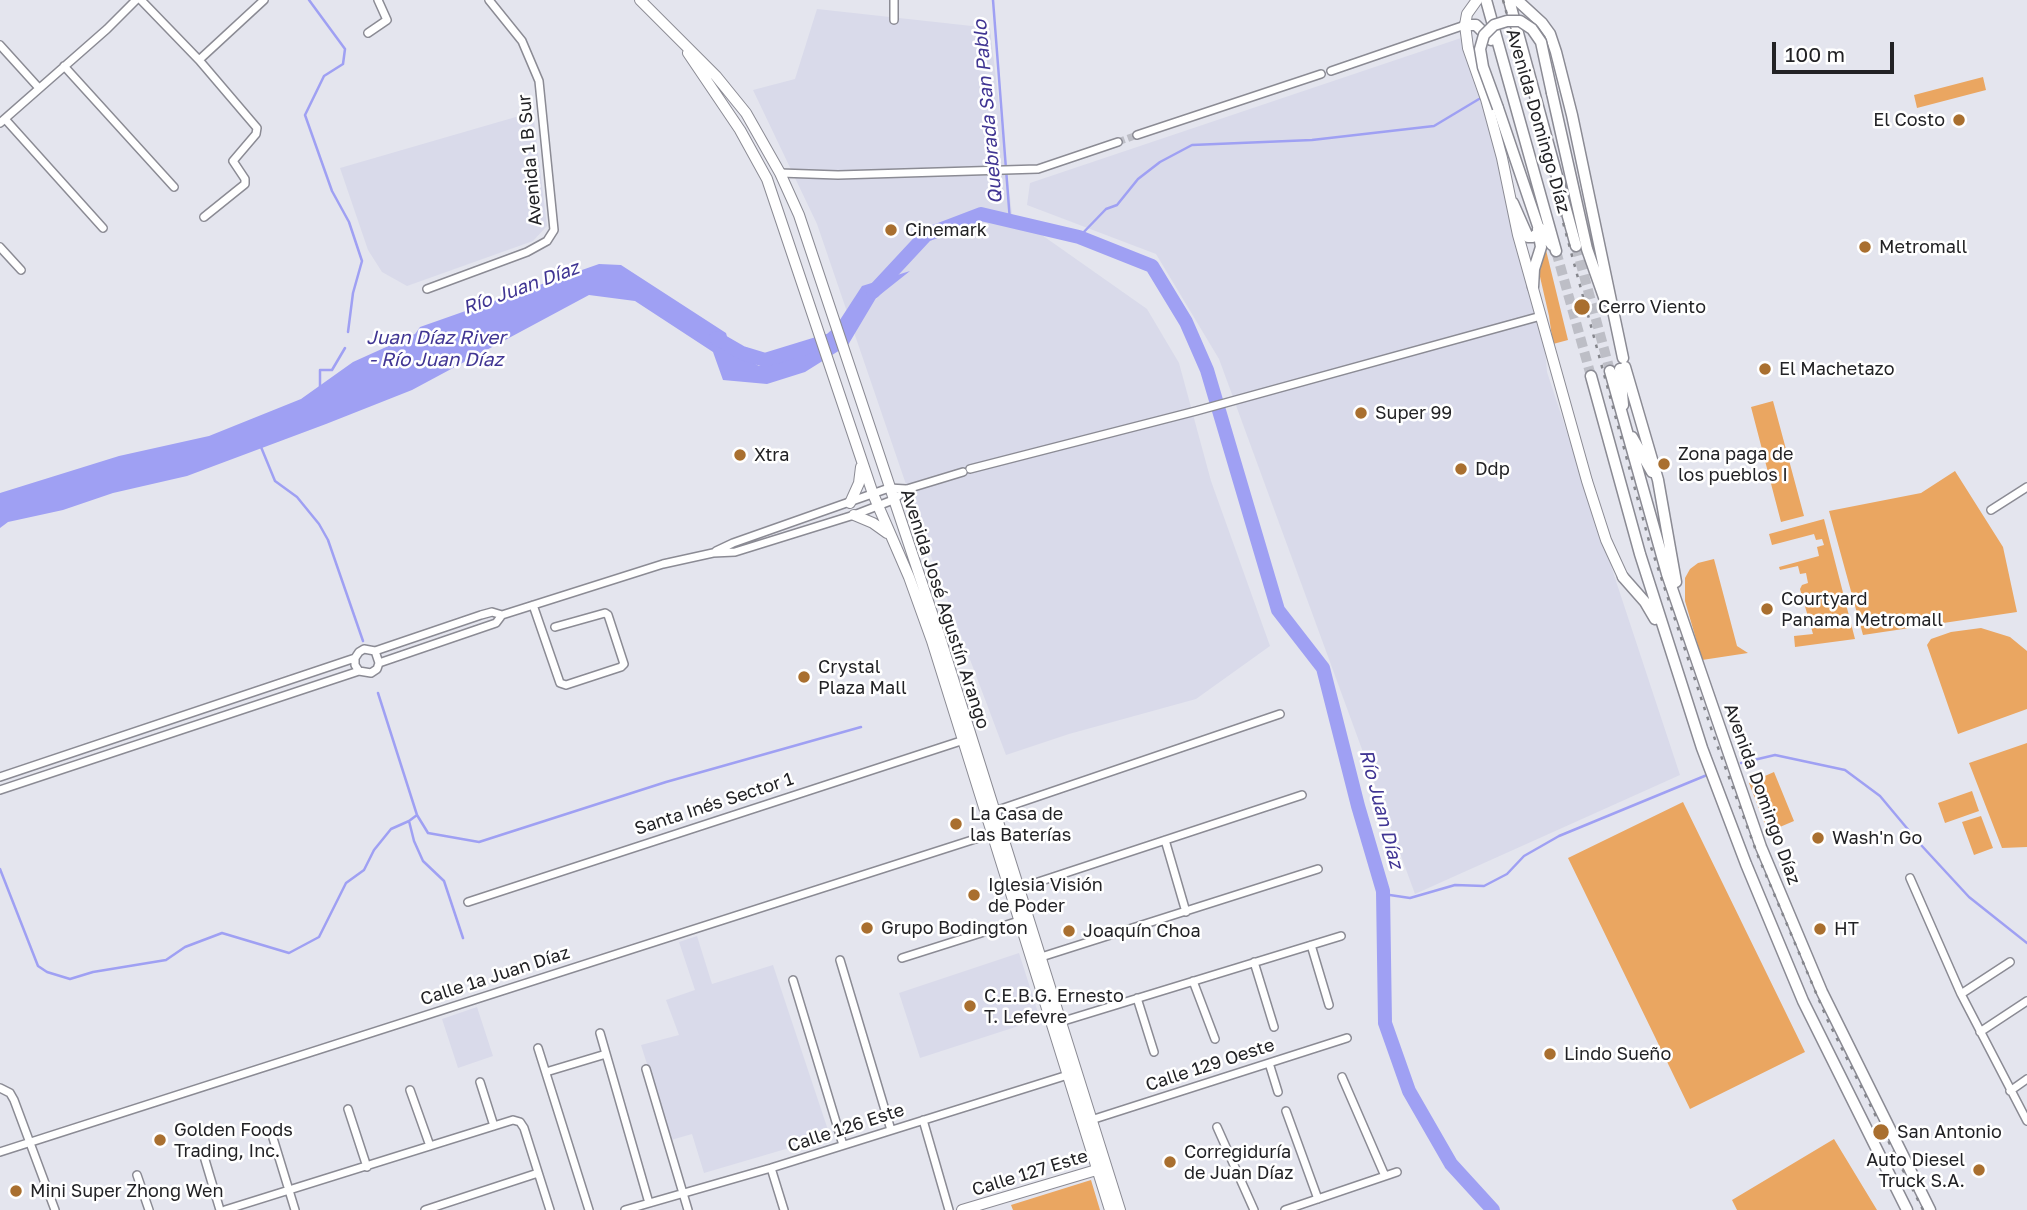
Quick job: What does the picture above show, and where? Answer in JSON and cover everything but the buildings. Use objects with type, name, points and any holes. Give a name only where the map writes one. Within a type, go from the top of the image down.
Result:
[{"type":"main road","name":"Avenida José Agustín Arango","points":[[640,0],[716,76],[739,105],[780,173],[799,215],[892,500],[920,576],[967,739],[1071,1074],[1102,1168],[1120,1210]]},
{"type":"main road","points":[[1476,0],[1467,15],[1465,25],[1468,48],[1486,99],[1532,287],[1605,540],[1623,577],[1645,602],[1664,633]]},
{"type":"main road","name":"Avenida Domingo Díaz","points":[[1486,0],[1556,251],[1537,225]]},
{"type":"main road","name":"Avenida Domingo Díaz","points":[[1509,0],[1576,246]]},
{"type":"main road","points":[[1517,0],[1542,23],[1550,34],[1556,52],[1572,115],[1619,344],[1623,419],[1658,480]]},
{"type":"main road","points":[[1513,203],[1528,237],[1533,237],[1537,225],[1483,68],[1479,49],[1484,35],[1494,25],[1520,21],[1532,29],[1541,42],[1587,249],[1601,292],[1613,315]]},
{"type":"main road","points":[[1465,25],[1476,25],[1489,37],[1505,65]]},
{"type":"main road","name":"Avenida José Agustín Arango","points":[[685,46],[753,152],[767,179],[877,506],[909,577],[995,811],[996,832]]},
{"type":"main road","points":[[753,152],[766,166],[780,173],[774,186],[774,202]]},
{"type":"main road","points":[[1532,287],[1541,247],[1534,170]]},
{"type":"main road","points":[[1620,365],[1658,480],[1684,619]]},
{"type":"main road","name":"Avenida Domingo Díaz","points":[[1591,376],[1664,633],[1699,739],[1746,864],[1799,990],[1907,1210]]},
{"type":"main road","name":"Avenida Domingo Díaz","points":[[1623,419],[1664,563],[1720,733],[1786,910],[1822,992],[1930,1210]]},
{"type":"main road","points":[[850,503],[859,482],[862,463]]},
{"type":"main road","points":[[854,515],[873,523],[890,536]]},
{"type":"main road","name":"Avenida José Agustín Arango","points":[[1102,1168],[1110,1210]]},
{"type":"main road","name":"Calle 127 Este","points":[[962,1210],[1102,1168]]},
{"type":"street","points":[[103,228],[3,121],[138,0],[199,60],[257,130],[234,158],[246,184],[204,216]]},
{"type":"street","points":[[199,60],[264,0]]},
{"type":"street","points":[[368,33],[387,20],[378,0]]},
{"type":"street","name":"Avenida 1 B Sur","points":[[427,289],[527,252],[547,241],[554,230],[539,81],[522,41],[489,0]]},
{"type":"street","points":[[894,0],[894,20]]},
{"type":"street","points":[[1331,71],[1465,25]]},
{"type":"street","points":[[0,45],[38,87]]},
{"type":"street","points":[[64,66],[174,187]]},
{"type":"street","points":[[1137,135],[1321,74]]},
{"type":"street","points":[[780,173],[838,175],[1038,169],[1118,142]]},
{"type":"street","points":[[0,247],[21,270]]},
{"type":"street","points":[[713,553],[733,543],[889,488],[906,489],[967,470],[1541,316]]},
{"type":"street","points":[[1992,510],[2027,486]]},
{"type":"street","points":[[0,777],[355,658],[364,649],[375,651],[492,612],[502,615],[663,564],[713,553],[735,552],[854,515],[892,500],[906,489]]},
{"type":"street","points":[[533,606],[560,683],[566,685],[623,666],[624,662],[605,612],[555,627]]},
{"type":"street","points":[[379,663],[496,623],[502,615]]},
{"type":"street","points":[[355,658],[359,671],[371,673],[377,669],[379,663],[375,651]]},
{"type":"street","points":[[0,790],[359,671]]},
{"type":"street","points":[[995,811],[1280,715]]},
{"type":"street","name":"Santa Inés Sector 1","points":[[468,902],[967,739]]},
{"type":"street","points":[[1014,890],[1302,794]]},
{"type":"street","name":"Calle 1a Juan Díaz","points":[[0,1152],[996,832]]},
{"type":"street","points":[[1165,840],[1186,912]]},
{"type":"street","points":[[1036,959],[1318,869]]},
{"type":"street","points":[[1910,878],[1961,994],[2027,1121]]},
{"type":"street","points":[[902,958],[1023,919]]},
{"type":"street","points":[[1056,1023],[1341,936]]},
{"type":"street","points":[[1311,945],[1329,1005]]},
{"type":"street","points":[[840,960],[891,1130]]},
{"type":"street","points":[[1254,962],[1274,1027]]},
{"type":"street","points":[[1961,994],[2011,962]]},
{"type":"street","points":[[793,980],[843,1145]]},
{"type":"street","points":[[1193,981],[1215,1039]]},
{"type":"street","points":[[1138,998],[1154,1052]]},
{"type":"street","points":[[1980,1032],[2027,1001]]},
{"type":"street","points":[[600,1033],[649,1203]]},
{"type":"street","name":"Calle 129 Oeste","points":[[1087,1122],[1347,1038]]},
{"type":"street","points":[[538,1048],[589,1210]]},
{"type":"street","points":[[546,1072],[606,1054]]},
{"type":"street","points":[[1269,1063],[1278,1092]]},
{"type":"street","points":[[646,1069],[688,1210]]},
{"type":"street","name":"Calle 126 Este","points":[[625,1210],[771,1168],[1071,1074]]},
{"type":"street","points":[[1342,1077],[1385,1176]]},
{"type":"street","points":[[2010,1091],[2027,1079]]},
{"type":"street","points":[[480,1082],[494,1126]]},
{"type":"street","points":[[0,1088],[14,1100],[55,1210]]},
{"type":"street","points":[[410,1090],[430,1146]]},
{"type":"street","points":[[348,1109],[367,1167]]},
{"type":"street","points":[[1286,1111],[1318,1199]]},
{"type":"street","points":[[203,1153],[223,1210],[513,1120],[520,1122],[524,1128],[550,1210]]},
{"type":"street","points":[[923,1120],[949,1210]]},
{"type":"street","points":[[1217,1127],[1255,1210]]},
{"type":"street","points":[[273,1138],[296,1210]]},
{"type":"street","points":[[771,1168],[784,1210]]},
{"type":"street","points":[[1285,1210],[1397,1172]]},
{"type":"street","points":[[425,1210],[538,1173]]},
{"type":"street","points":[[137,1175],[149,1210]]},
{"type":"shaded area","points":[[817,9],[990,28],[1012,214],[1147,309],[1179,363],[1211,481],[1270,646],[1196,699],[1069,734],[1006,755],[925,540],[817,224],[753,90],[795,79]]},
{"type":"shaded area","points":[[1464,37],[1542,315],[1547,372],[1680,775],[1415,894],[1219,359],[1156,254],[1027,205],[1030,183]]},
{"type":"shaded area","points":[[1983,77],[1986,90],[1917,108],[1914,95]]},
{"type":"shaded area","points":[[533,112],[547,226],[533,241],[407,286],[382,272],[368,250],[340,168]]},
{"type":"shaded area","points":[[1545,246],[1568,340],[1553,344],[1538,268]]},
{"type":"shaded area","points":[[1773,401],[1804,516],[1781,522],[1751,407]]},
{"type":"shaded area","points":[[1955,471],[2003,547],[2017,612],[1863,635],[1829,511],[1921,493]]},
{"type":"shaded area","points":[[1824,519],[1855,639],[1795,647],[1794,636],[1813,634],[1800,589],[1808,583],[1806,573],[1800,574],[1798,566],[1780,570],[1779,567],[1819,556],[1817,547],[1824,545],[1822,539],[1816,540],[1814,534],[1772,545],[1769,534]]},
{"type":"shaded area","points":[[1714,559],[1737,646],[1748,653],[1702,660],[1685,601],[1685,578],[1690,569],[1698,563]]},
{"type":"shaded area","points":[[1981,628],[2010,637],[2027,651],[2027,709],[1958,734],[1927,645],[1931,639],[1951,632]]},
{"type":"shaded area","points":[[2027,743],[2027,847],[2002,848],[1969,763]]},
{"type":"shaded area","points":[[1774,772],[1794,821],[1768,832],[1749,783]]},
{"type":"shaded area","points":[[1972,791],[1979,811],[1945,823],[1938,803]]},
{"type":"shaded area","points":[[1683,802],[1805,1052],[1690,1109],[1568,858]]},
{"type":"shaded area","points":[[1981,816],[1993,848],[1974,855],[1962,822]]},
{"type":"shaded area","points":[[697,936],[712,984],[773,965],[830,1136],[704,1173],[692,1134],[671,1140],[641,1045],[679,1035],[666,1000],[695,990],[679,942]]},
{"type":"shaded area","name":"C.E.B.G. Ernesto T. Lefevre","points":[[1019,953],[1040,1019],[920,1058],[899,993]]},
{"type":"shaded area","points":[[477,1007],[493,1056],[458,1068],[442,1019]]},
{"type":"shaded area","points":[[1834,1139],[1877,1210],[1737,1210],[1732,1200]]},
{"type":"shaded area","points":[[1091,1180],[1100,1210],[1013,1210],[1011,1205]]},
{"type":"water","name":"Juan Díaz River - Río Juan Díaz","points":[[599,264],[621,265],[726,333],[731,350],[759,366],[803,355],[836,326],[862,286],[910,271],[876,298],[848,345],[805,372],[767,384],[723,380],[713,352],[635,301],[589,295],[412,390],[187,476],[8,522],[0,528],[0,493],[119,456],[209,436],[301,399],[353,362],[415,334],[420,327]]},
{"type":"waterway","points":[[309,0],[345,49],[343,64],[324,76],[305,115],[332,191],[349,222],[362,261],[353,293],[348,332]]},
{"type":"waterway","name":"Quebrada San Pablo","points":[[993,0],[1010,221]]},
{"type":"waterway","points":[[1079,237],[1106,209],[1117,205],[1138,179],[1160,162],[1192,145],[1312,140],[1434,126],[1479,99]]},
{"type":"waterway","name":"Río Juan Díaz","points":[[873,292],[926,235],[981,214],[1079,237],[1152,266],[1186,322],[1207,370],[1278,610],[1323,668],[1383,891],[1385,1023],[1409,1091],[1451,1164],[1493,1210]]},
{"type":"waterway","name":"Río Juan Díaz","points":[[716,338],[742,353],[765,360],[827,341]]},
{"type":"waterway","points":[[320,389],[320,370],[332,370],[345,348]]},
{"type":"waterway","points":[[261,447],[275,481],[297,497],[328,540],[363,641]]},
{"type":"waterway","points":[[378,693],[417,815],[428,833],[479,842],[666,782],[861,727]]},
{"type":"waterway","points":[[1741,763],[1775,755],[1845,770],[1880,796],[1969,897],[2027,943]]},
{"type":"waterway","points":[[1383,894],[1410,898],[1455,885],[1484,886],[1507,874],[1524,856],[1559,836],[1707,775]]},
{"type":"waterway","points":[[417,815],[409,821],[414,841],[423,861],[444,881],[463,938]]},
{"type":"waterway","points":[[0,869],[38,966],[47,972],[70,979],[93,972],[166,960],[185,947],[222,933],[289,953],[319,937],[346,883],[364,870],[374,850],[391,829],[409,821]]},
{"type":"tunnel","points":[[1118,142],[1137,135]]},
{"type":"tunnel","points":[[1576,246],[1610,371]]},
{"type":"tunnel","points":[[1556,251],[1591,376]]},
{"type":"railway","points":[[1503,0],[1649,541],[1713,734],[1758,856],[1827,1019],[1923,1210]]},
{"type":"place","name":"El Costo","points":[[1959,120]]},
{"type":"place","name":"Cinemark","points":[[891,230]]},
{"type":"place","name":"Metromall","points":[[1865,247]]},
{"type":"place","name":"Cerro Viento","points":[[1582,307]]},
{"type":"place","name":"El Machetazo","points":[[1765,369]]},
{"type":"place","name":"Super 99","points":[[1361,413]]},
{"type":"place","name":"Xtra","points":[[740,455]]},
{"type":"place","name":"Zona paga de los pueblos I","points":[[1664,464]]},
{"type":"place","name":"Ddp","points":[[1461,469]]},
{"type":"place","name":"Courtyard Panama Metromall","points":[[1767,609]]},
{"type":"place","name":"Crystal Plaza Mall","points":[[804,677]]},
{"type":"place","name":"La Casa de las Baterías","points":[[956,824]]},
{"type":"place","name":"Wash'n Go","points":[[1818,838]]},
{"type":"place","name":"Iglesia Visión de Poder","points":[[974,895]]},
{"type":"place","name":"Grupo Bodington","points":[[867,928]]},
{"type":"place","name":"HT","points":[[1820,929]]},
{"type":"place","name":"Joaquín Choa","points":[[1069,931]]},
{"type":"place","name":"C.E.B.G. Ernesto T. Lefevre","points":[[970,1006]]},
{"type":"place","name":"Lindo Sueño","points":[[1550,1054]]},
{"type":"place","name":"San Antonio","points":[[1881,1132]]},
{"type":"place","name":"Golden Foods Trading, Inc.","points":[[160,1140]]},
{"type":"place","name":"Corregiduría de Juan Díaz","points":[[1170,1162]]},
{"type":"place","name":"Auto Diesel Truck S.A.","points":[[1979,1170]]},
{"type":"place","name":"Mini Super Zhong Wen","points":[[16,1191]]}]
